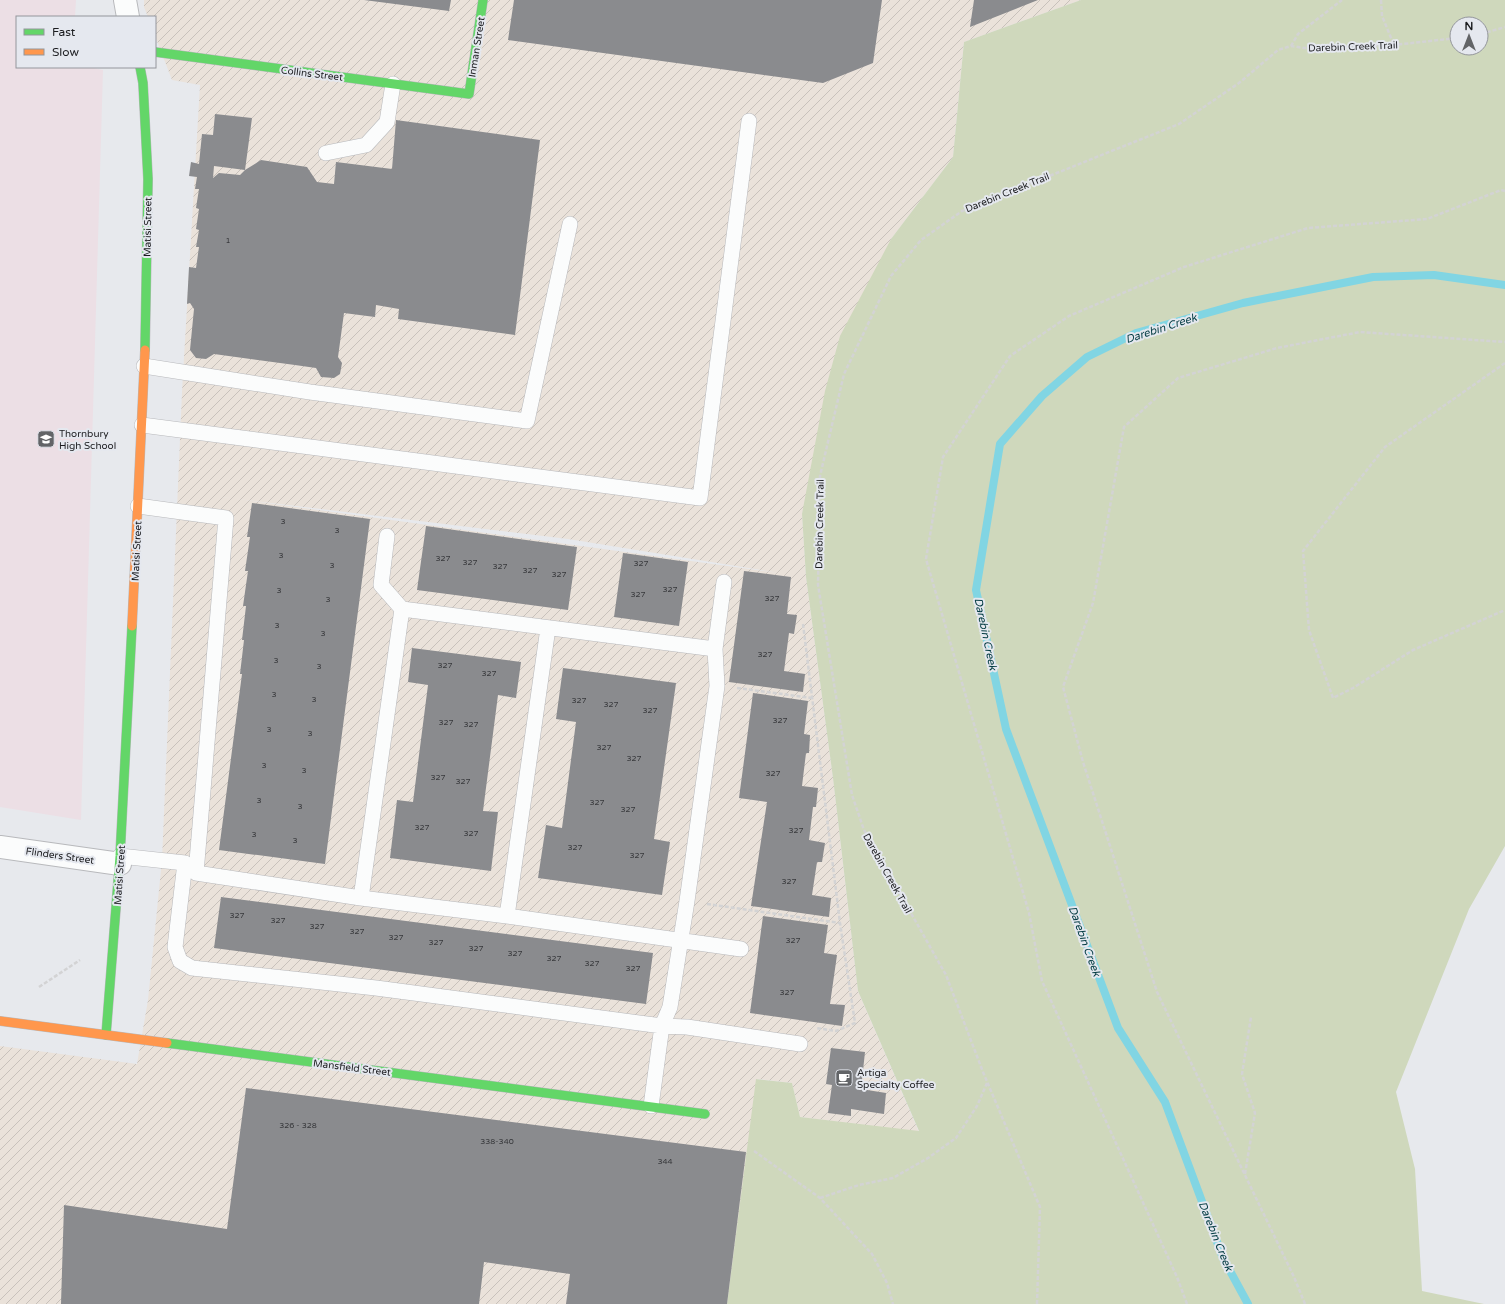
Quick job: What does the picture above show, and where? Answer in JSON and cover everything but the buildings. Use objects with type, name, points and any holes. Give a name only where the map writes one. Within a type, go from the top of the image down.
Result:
[{"type":"street","points":[[124,0],[128,16]]},
{"type":"street","name":"Inman Street","points":[[469,94],[483,0]]},
{"type":"street","name":"Collins Street","points":[[156,52],[469,94]]},
{"type":"street","name":"Matisi Street","points":[[106,1035],[120,860],[142,425],[148,179],[143,83],[140,68]]},
{"type":"street","name":"Flinders Street","points":[[0,847],[120,860]]},
{"type":"street","name":"Mansfield Street","points":[[0,1021],[705,1114]]},
{"type":"lane","points":[[326,153],[366,145],[386,122],[393,84]]},
{"type":"lane","points":[[142,425],[700,498],[749,121]]},
{"type":"lane","points":[[144,366],[310,392],[527,421],[570,224]]},
{"type":"lane","points":[[138,506],[226,518],[191,868],[175,947],[180,961],[192,968],[376,988],[662,1026],[687,1027],[800,1044]]},
{"type":"lane","points":[[387,536],[381,585],[402,609],[715,649]]},
{"type":"lane","points":[[651,1106],[662,1026],[670,1007],[687,901],[717,686],[715,649],[724,582]]},
{"type":"lane","points":[[362,898],[402,609]]},
{"type":"lane","points":[[507,916],[548,628]]},
{"type":"lane","points":[[120,860],[191,868],[362,898],[507,916],[741,949]]},
{"type":"path","points":[[1291,46],[1298,34],[1342,0]]},
{"type":"path","points":[[1382,0],[1382,16],[1394,45]]},
{"type":"path","points":[[1489,32],[1505,27]]},
{"type":"path","name":"Darebin Creek Trail","points":[[1037,1304],[1040,1207],[987,1082],[946,975],[864,830],[852,795],[818,585],[820,476],[844,374],[891,276],[921,240],[962,211],[1179,124],[1239,83],[1278,50],[1291,46],[1304,48],[1394,45],[1449,39]]},
{"type":"path","points":[[1187,1304],[1177,1277],[1042,981],[1029,913],[926,559],[943,457],[1010,356],[1070,316],[1184,267],[1308,228],[1427,219],[1501,190],[1505,191]]},
{"type":"path","points":[[1305,1304],[1294,1276],[1157,992],[1083,762],[1063,687],[1093,603],[1124,427],[1178,378],[1277,348],[1360,332],[1505,342]]},
{"type":"path","points":[[1505,362],[1385,448],[1303,551],[1309,630],[1333,698],[1353,688],[1412,650],[1505,610]]},
{"type":"path","points":[[803,624],[840,923],[855,1023],[836,1031],[809,1027]]},
{"type":"path","points":[[717,686],[812,698]]},
{"type":"path","points":[[687,901],[840,923]]},
{"type":"path","points":[[39,987],[80,960]]},
{"type":"path","points":[[1245,1174],[1255,1113],[1242,1074],[1251,1017]]},
{"type":"path","points":[[820,1198],[859,1185],[893,1178],[928,1158],[956,1138],[977,1106],[987,1082]]},
{"type":"path","points":[[754,1151],[820,1198],[872,1254],[887,1283],[893,1304]]},
{"type":"shaded area","name":"Thornbury High School","points":[[0,0],[76,0],[75,16],[16,16],[16,68],[94,68],[103,70],[81,820],[0,807]]},
{"type":"shaded area","points":[[144,0],[1081,0],[964,42],[953,157],[891,239],[802,514],[806,577],[833,778],[858,991],[919,1132],[800,1117],[792,1083],[757,1079],[727,1304],[0,1304],[0,1046],[137,1064],[148,1000],[162,860],[182,392],[200,85],[172,80],[156,39],[156,16],[148,16],[144,7]],"holes":[[[231,498],[568,539],[779,573]]]},
{"type":"green space","points":[[1081,0],[1505,0],[1505,846],[1469,909],[1396,1092],[1415,1169],[1422,1291],[1484,1304],[727,1304],[756,1079],[792,1083],[800,1117],[919,1131],[858,991],[833,778],[806,577],[802,514],[825,391],[840,336],[891,239],[953,157],[964,42]]},
{"type":"waterway","name":"Darebin Creek","points":[[1248,1304],[1223,1258],[1165,1102],[1118,1028],[1006,729],[976,590],[1000,444],[1042,396],[1087,357],[1136,333],[1243,303],[1373,277],[1434,275],[1505,285]]},
{"type":"traffic: fast","points":[[156,52],[469,94],[483,0]]},
{"type":"traffic: fast","points":[[140,68],[143,83],[148,179],[145,350]]},
{"type":"traffic: fast","points":[[106,1035],[120,856],[132,626]]},
{"type":"traffic: fast","points":[[167,1043],[705,1114]]},
{"type":"traffic: slow","points":[[132,626],[145,350]]},
{"type":"traffic: slow","points":[[0,1021],[167,1043]]},
{"type":"place","name":"Thornbury High School","points":[[46,439]]},
{"type":"place","name":"Artiga Specialty Coffee","points":[[844,1078]]}]
